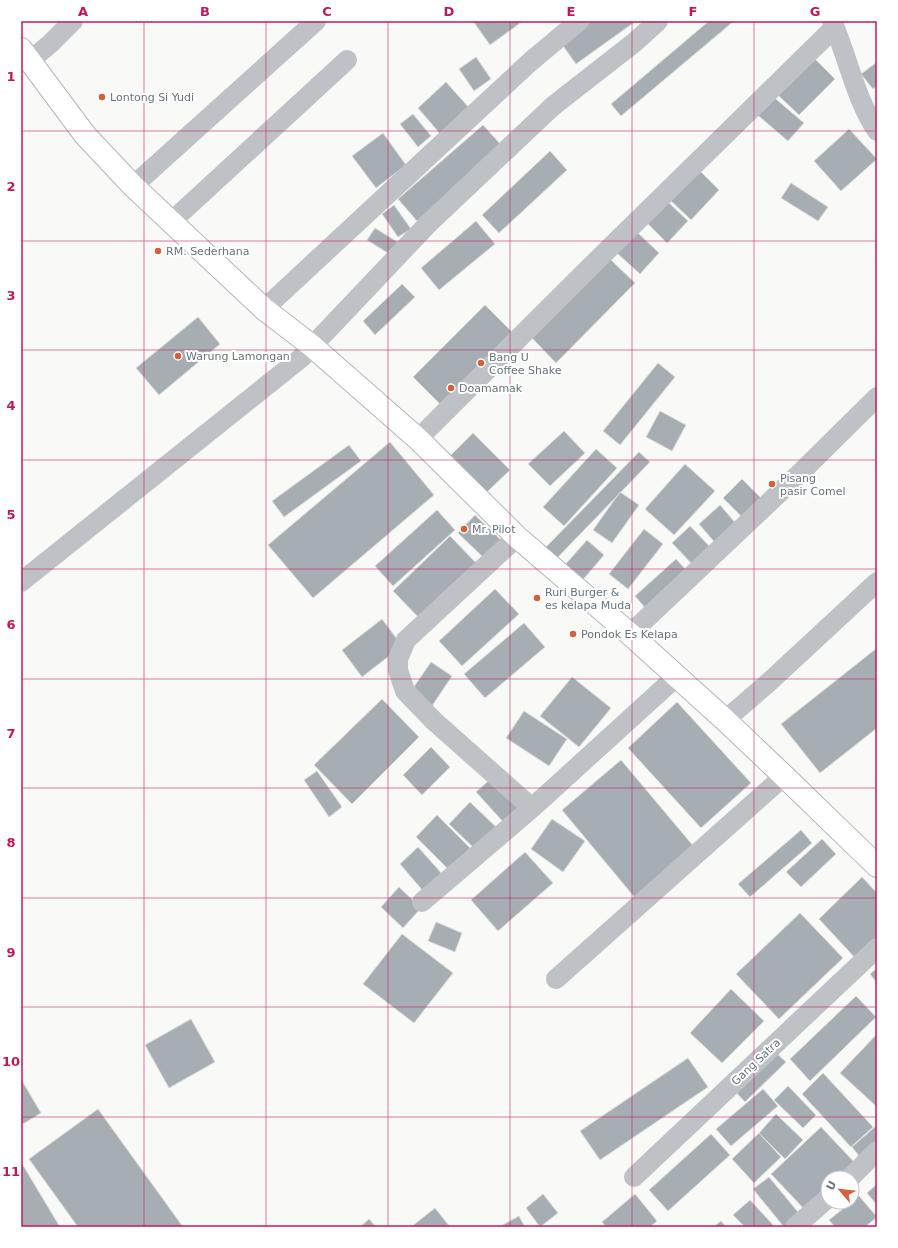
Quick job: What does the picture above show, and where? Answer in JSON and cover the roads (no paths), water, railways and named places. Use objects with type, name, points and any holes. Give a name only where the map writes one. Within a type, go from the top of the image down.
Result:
[{"type":"main road","points":[[26,54],[86,135],[133,186],[264,309],[312,346],[418,439],[517,537],[630,634],[784,776],[877,866]]},
{"type":"street","points":[[26,54],[51,43],[73,21]]},
{"type":"street","points":[[133,186],[316,21]]},
{"type":"street","points":[[264,309],[524,67],[579,21]]},
{"type":"street","points":[[21,582],[301,358],[428,224],[547,111],[635,42],[658,21]]},
{"type":"street","points":[[418,439],[834,24],[858,93],[870,121],[877,131]]},
{"type":"street","points":[[172,221],[347,60]]},
{"type":"street","points":[[630,634],[797,476],[877,397]]},
{"type":"street","points":[[517,537],[406,640],[398,659],[398,670],[405,691],[434,721],[532,808]]},
{"type":"street","points":[[724,720],[768,683],[877,582]]},
{"type":"street","points":[[422,902],[532,808],[676,677]]},
{"type":"street","points":[[556,979],[784,776]]},
{"type":"street","name":"Gang Satra","points":[[634,1177],[877,948]]},
{"type":"street","points":[[858,1170],[877,1152]]},
{"type":"street","points":[[795,1227],[820,1205]]},
{"type":"place","name":"Lontong Si Yudi","points":[[102,97]]},
{"type":"place","name":"RM. Sederhana","points":[[158,251]]},
{"type":"place","name":"Warung Lamongan","points":[[178,356]]},
{"type":"place","name":"Bang U Coffee Shake","points":[[481,363]]},
{"type":"place","name":"Doamamak","points":[[451,388]]},
{"type":"place","name":"Pisang pasir Comel","points":[[772,484]]},
{"type":"place","name":"Mr. Pilot","points":[[464,529]]},
{"type":"place","name":"Ruri Burger & es kelapa Muda","points":[[537,598]]},
{"type":"place","name":"Pondok Es Kelapa","points":[[573,634]]}]
